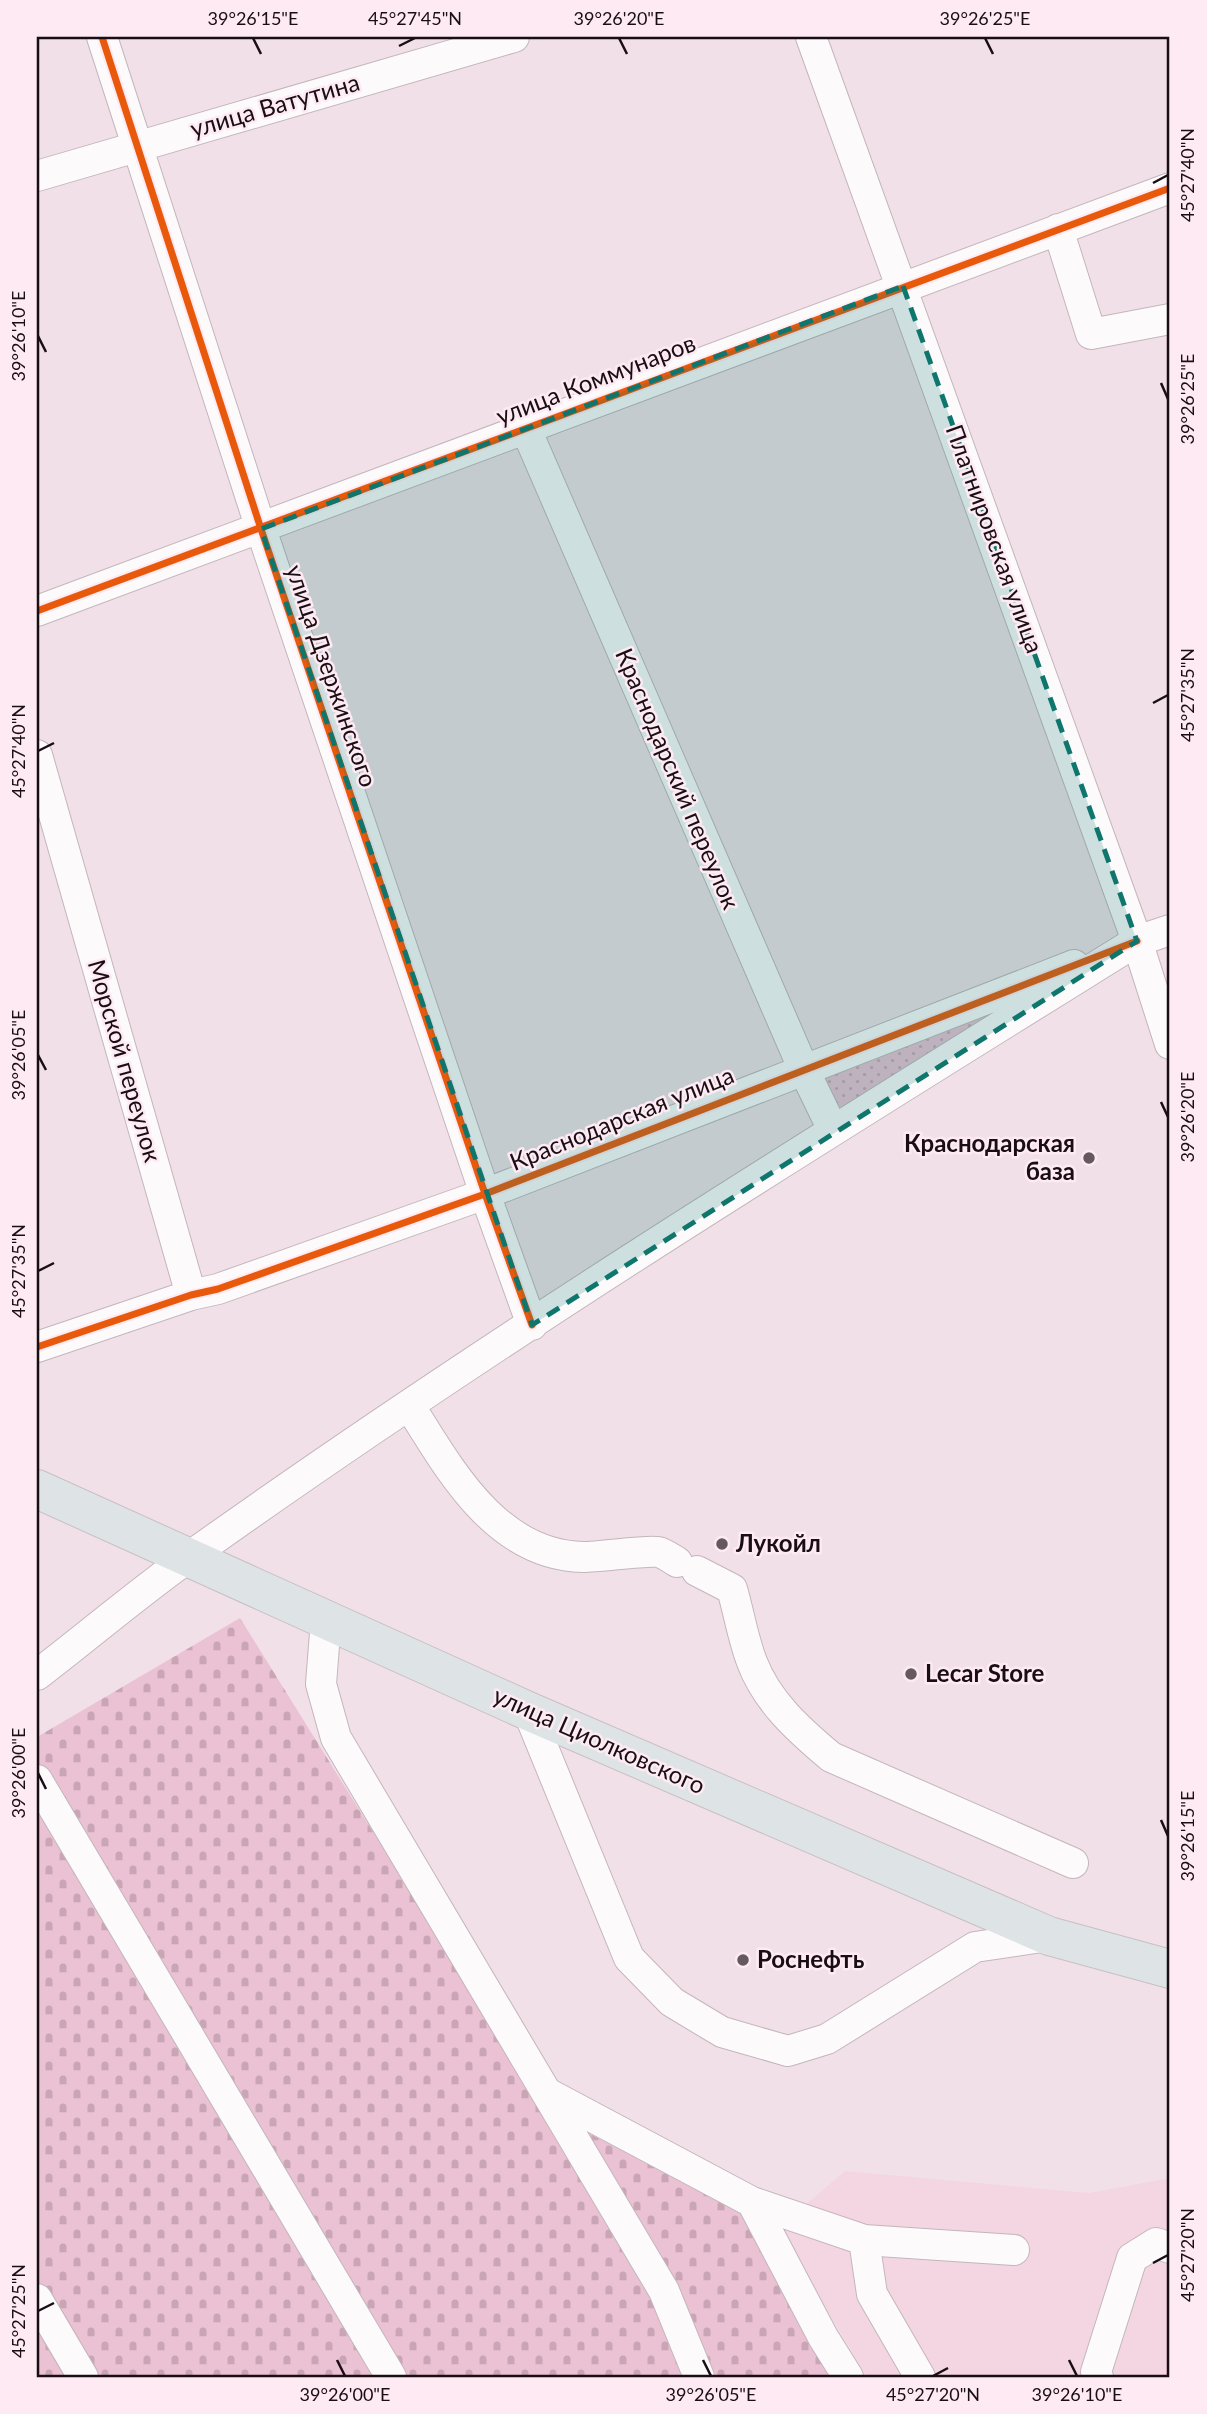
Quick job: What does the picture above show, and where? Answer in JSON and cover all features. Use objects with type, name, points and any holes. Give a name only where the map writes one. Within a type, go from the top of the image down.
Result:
[{"type":"main road","name":"улица Циолковского","points":[[37,1489],[528,1711],[1049,1936],[1170,1969]]},
{"type":"street","name":"улица Дзержинского","points":[[102,37],[261,529],[485,1194],[532,1325]]},
{"type":"street","name":"улица Ватутина","points":[[37,176],[514,37]]},
{"type":"street","name":"Платнировская улица","points":[[811,37],[904,286],[1137,941],[1170,1044]]},
{"type":"street","name":"улица Коммунаров","points":[[37,611],[1170,188]]},
{"type":"street","points":[[1058,229],[1091,334],[1170,319]]},
{"type":"street","name":"Краснодарский переулок","points":[[525,427],[803,1068],[833,1130]]},
{"type":"street","name":"Морской переулок","points":[[37,755],[47,832],[191,1295]]},
{"type":"street","name":"Краснодарская улица","points":[[37,1347],[191,1295],[218,1289],[485,1194],[803,1068],[1170,930]]},
{"type":"street","name":"Краснодарская улица","points":[[37,1675],[187,1559],[409,1405],[833,1130],[1137,941]]},
{"type":"street","points":[[409,1405],[453,1475],[484,1512],[517,1536],[560,1556],[611,1557],[658,1552],[732,1589],[752,1663],[771,1697],[803,1733],[831,1757],[1073,1863]]},
{"type":"street","points":[[326,1620],[321,1684],[336,1738],[550,2094],[664,2291],[699,2377]]},
{"type":"street","points":[[528,1711],[629,1958],[672,2002],[722,2032],[788,2052],[827,2039],[975,1947],[1049,1936]]},
{"type":"street","points":[[37,1780],[391,2377]]},
{"type":"street","points":[[550,2094],[752,2202],[864,2240],[1014,2250]]},
{"type":"street","points":[[752,2202],[823,2337],[848,2377]]},
{"type":"street","points":[[864,2240],[872,2294],[920,2377]]},
{"type":"street","points":[[1098,2377],[1097,2372],[1132,2258],[1156,2243],[1170,2248]]},
{"type":"street","points":[[37,2299],[83,2377]]},
{"type":"highlighted area","points":[[903,286],[1137,941],[532,1325],[261,529]]},
{"type":"shaded area","points":[[845,2171],[1089,2193],[1170,2178],[1170,2377],[867,2377],[778,2228]]},
{"type":"green space","points":[[1051,982],[853,1114],[824,1098],[816,1074]]},
{"type":"green space","points":[[240,1618],[547,2112],[775,2228],[862,2377],[37,2377],[37,1737]]},
{"type":"cycle path","points":[[102,37],[261,529],[485,1194],[532,1325]]},
{"type":"cycle path","points":[[37,611],[1170,188]]},
{"type":"cycle path","points":[[37,1347],[191,1295],[218,1289],[485,1194],[1137,941]]},
{"type":"place","name":"Краснодарская база","points":[[1089,1158]]},
{"type":"place","name":"Лукойл","points":[[722,1544]]},
{"type":"place","name":"Lecar Store","points":[[911,1674]]},
{"type":"place","name":"Роснефть","points":[[743,1960]]}]
